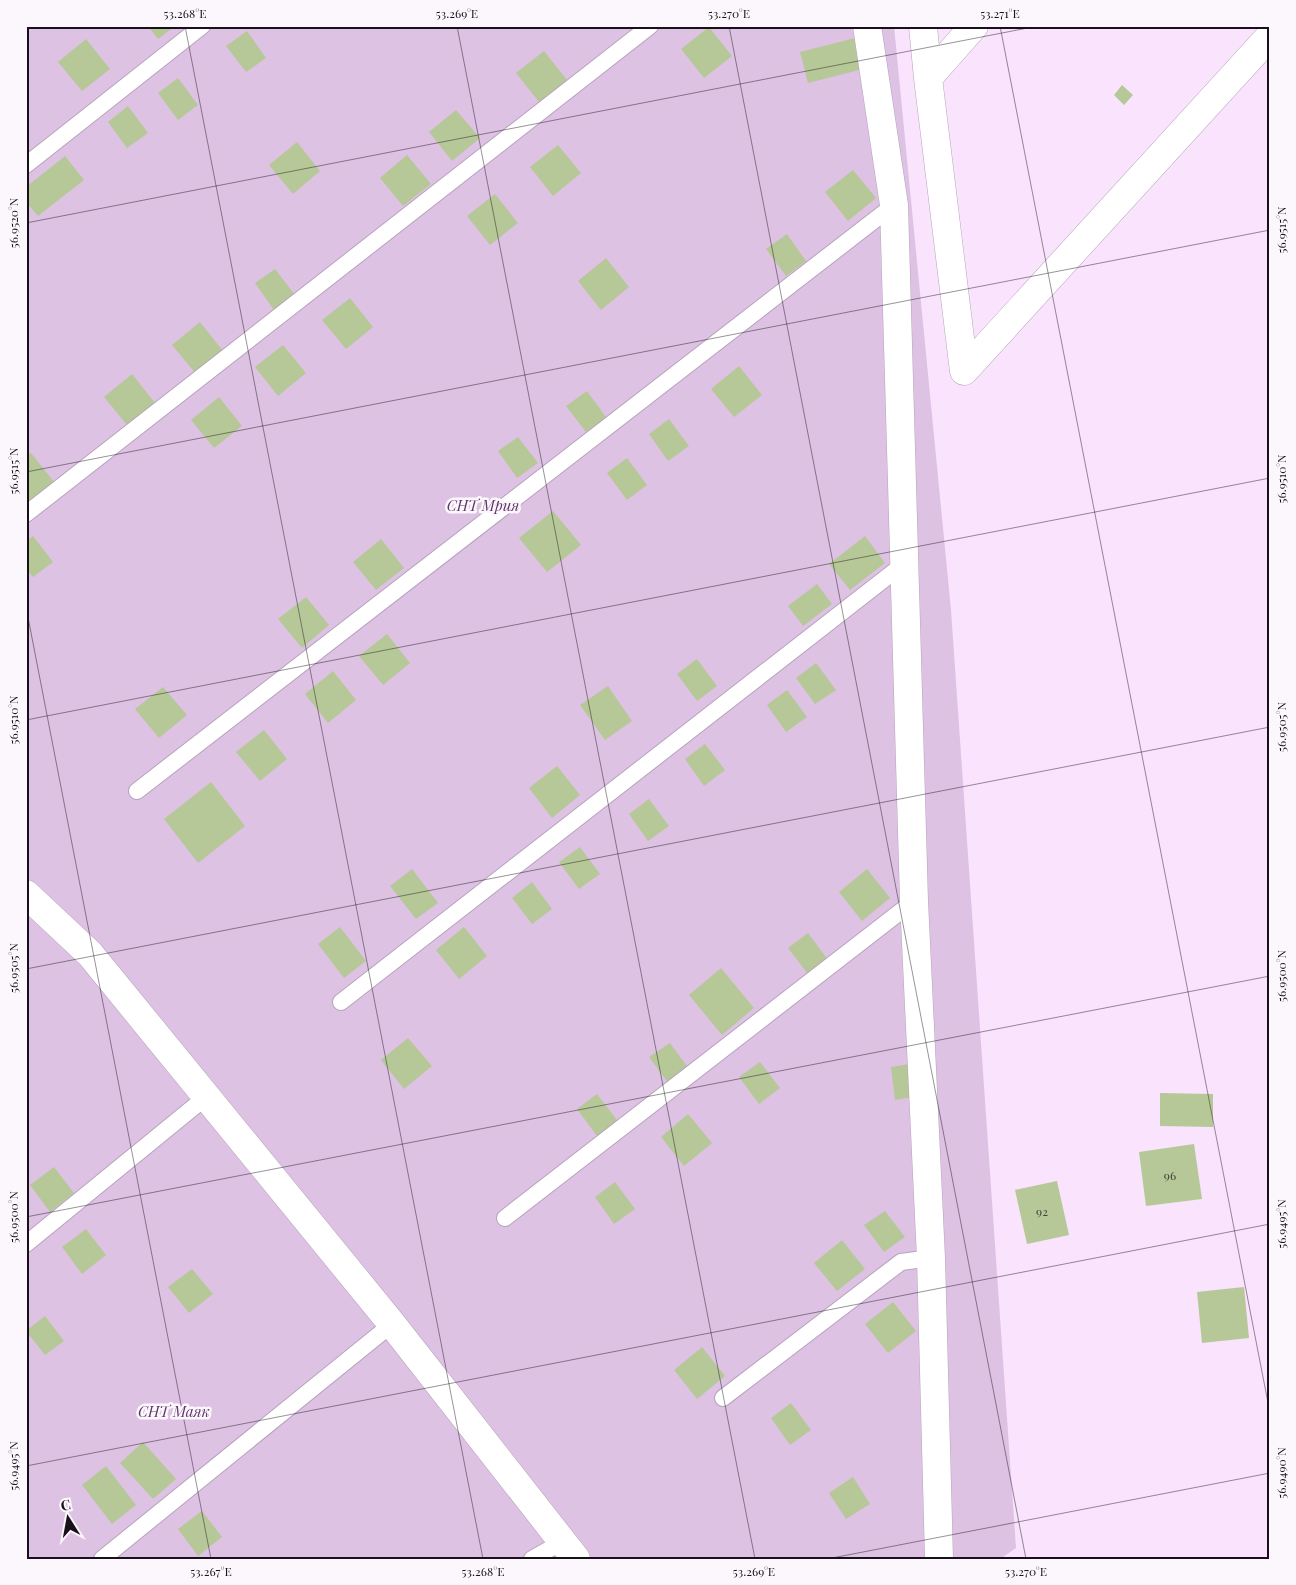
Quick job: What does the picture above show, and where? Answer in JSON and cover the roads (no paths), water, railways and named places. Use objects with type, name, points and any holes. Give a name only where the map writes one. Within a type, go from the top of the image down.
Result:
[{"type":"street","points":[[867,26],[894,205],[914,901],[931,1258],[939,1559]]},
{"type":"street","points":[[923,26],[964,371],[1270,36]]},
{"type":"street","points":[[928,78],[974,26]]},
{"type":"street","points":[[26,894],[90,954],[392,1324],[569,1550]]},
{"type":"lane","points":[[26,165],[202,26]]},
{"type":"lane","points":[[26,514],[650,26]]},
{"type":"lane","points":[[138,792],[894,205]]},
{"type":"lane","points":[[341,1002],[905,563]]},
{"type":"lane","points":[[505,1218],[914,901]]},
{"type":"lane","points":[[26,1244],[206,1097]]},
{"type":"lane","points":[[723,1398],[901,1262],[931,1258]]},
{"type":"lane","points":[[102,1559],[392,1324]]},
{"type":"lane","points":[[532,1559],[569,1550]]},
{"type":"park label","name":"СНТ Мрия","points":[[483,506]]},
{"type":"park label","name":"СНТ Маяк","points":[[174,1412]]}]
